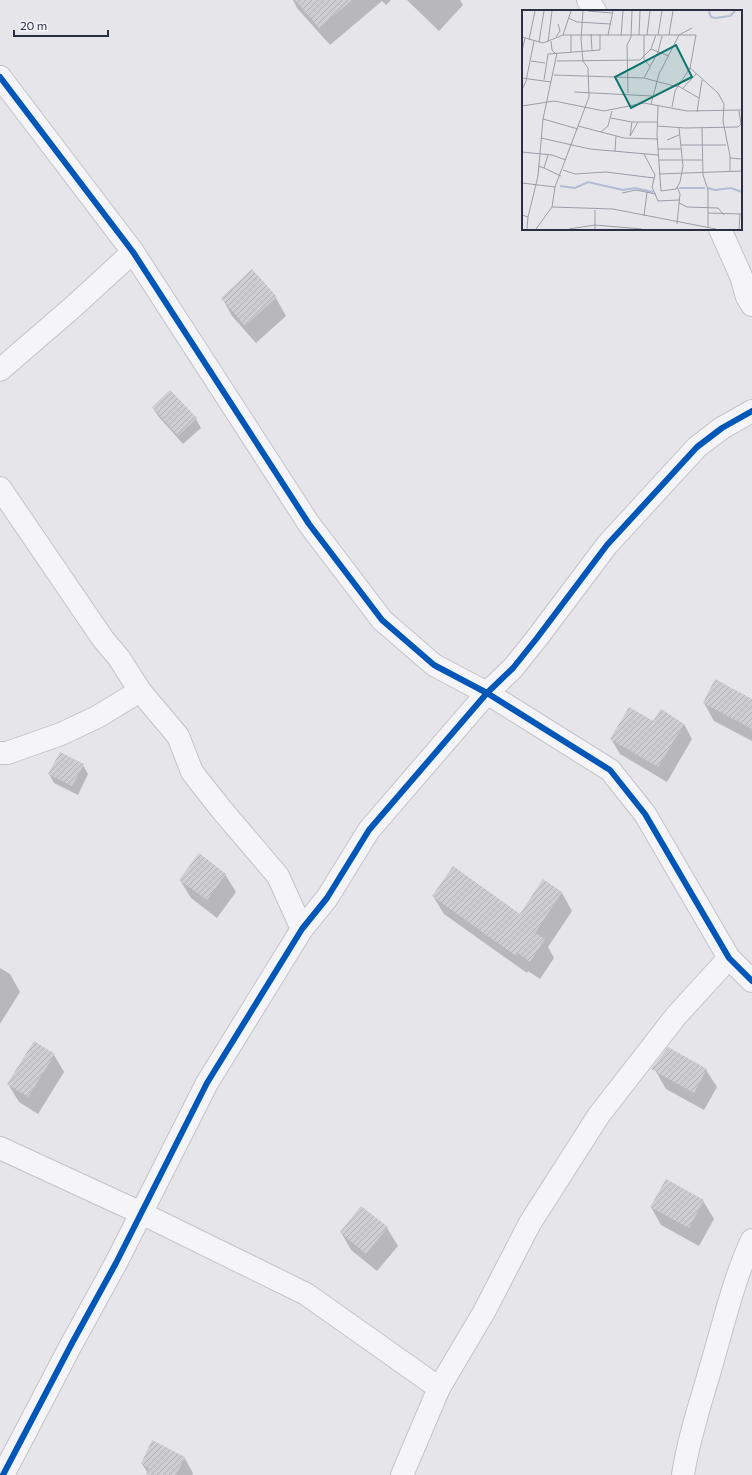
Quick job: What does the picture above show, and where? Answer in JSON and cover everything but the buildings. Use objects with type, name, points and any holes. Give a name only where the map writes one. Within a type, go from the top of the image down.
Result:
[{"type":"street","points":[[588,0],[594,10]]},
{"type":"street","points":[[0,77],[133,252],[309,524],[382,620],[434,665],[487,693],[610,770],[645,814],[729,958],[752,982]]},
{"type":"street","points":[[720,230],[752,305]]},
{"type":"street","points":[[0,370],[73,308],[133,252]]},
{"type":"street","points":[[3,1475],[116,1263],[207,1083],[302,929],[327,898],[369,830],[487,693],[513,668],[538,638],[608,545],[697,447],[722,428],[752,411]]},
{"type":"street","points":[[0,488],[103,639],[119,658],[140,691],[178,736],[192,772],[221,809],[278,876],[302,929]]},
{"type":"street","points":[[0,753],[6,753],[61,734],[97,717],[140,691]]},
{"type":"street","points":[[402,1475],[440,1388],[484,1312],[530,1223],[599,1115],[676,1016],[729,958]]},
{"type":"street","points":[[0,1148],[141,1213],[306,1294],[440,1388]]},
{"type":"street","points":[[683,1475],[687,1451],[722,1328],[745,1255],[752,1240]]},
{"type":"cycle path","points":[[0,77],[133,252],[309,524],[382,620],[434,665],[487,693],[610,770],[645,814],[729,958],[752,981]]},
{"type":"cycle path","points":[[3,1475],[116,1263],[207,1083],[302,929],[327,898],[369,830],[487,693],[513,668],[607,545],[697,447],[722,428],[752,411]]}]
